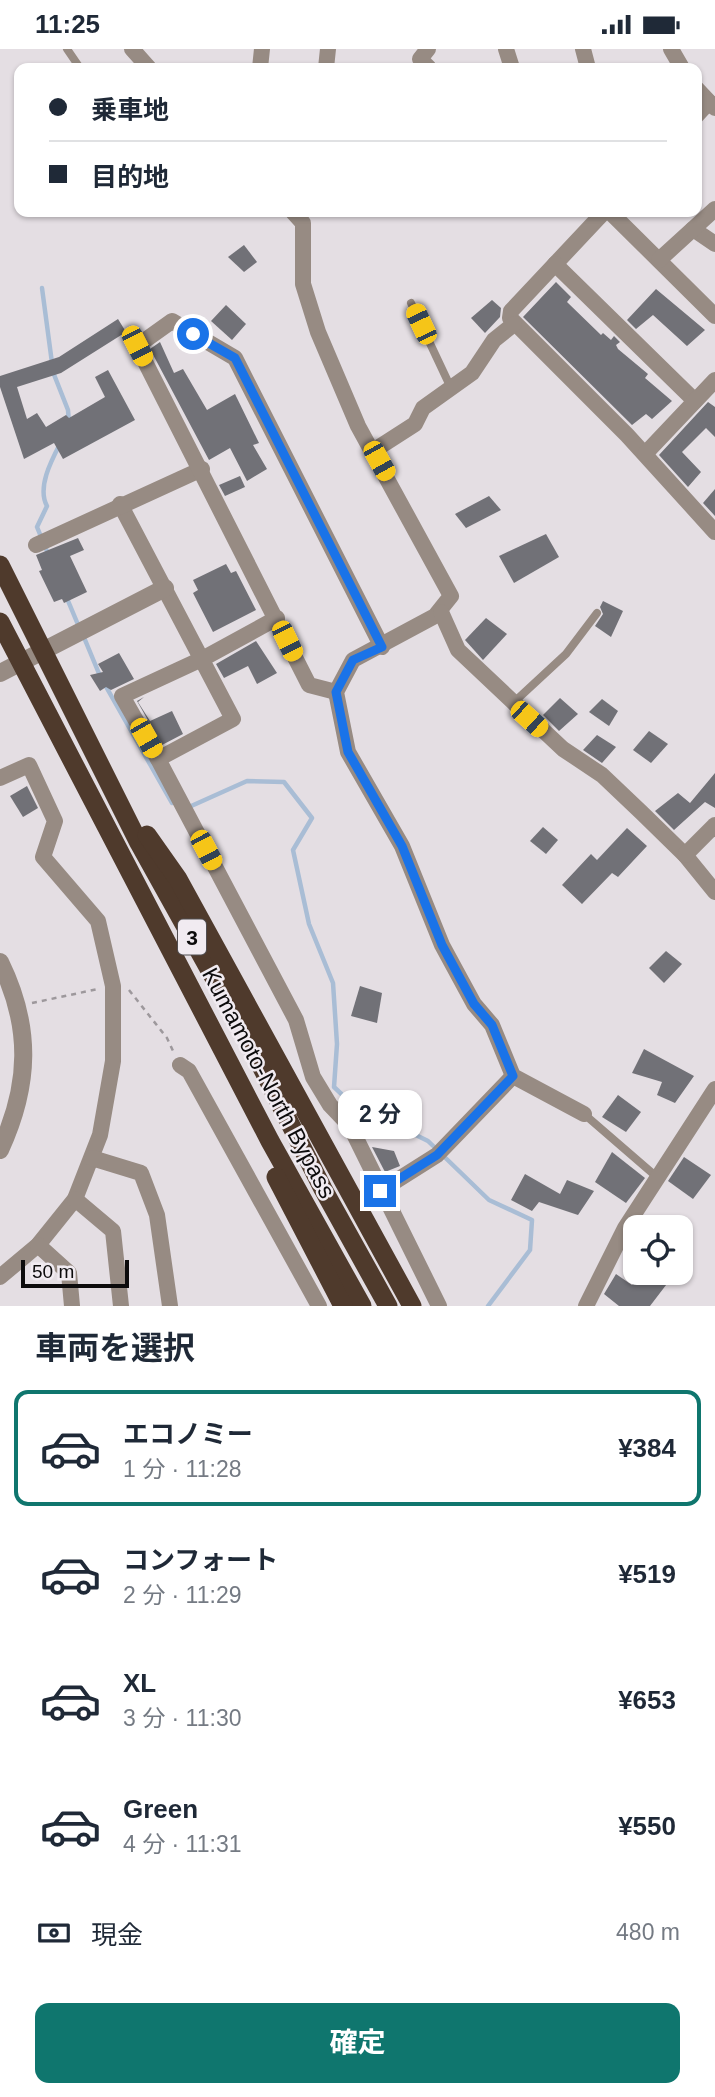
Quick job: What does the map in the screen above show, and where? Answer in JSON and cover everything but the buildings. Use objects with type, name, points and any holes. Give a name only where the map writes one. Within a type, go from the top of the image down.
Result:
[{"type":"highway","name":"Kumamoto-North Bypass","points":[[0,565],[41,652],[139,843],[242,1028],[323,1189],[388,1306]]},
{"type":"highway","name":"Kumamoto-North Bypass","points":[[0,622],[215,1035],[362,1306]]},
{"type":"highway","points":[[110,783],[178,879],[412,1306]]},
{"type":"highway","points":[[215,1035],[236,1096],[343,1306]]},
{"type":"street","points":[[132,49],[145,63]]},
{"type":"street","points":[[424,63],[420,58],[428,49]]},
{"type":"street","points":[[659,260],[715,209]]},
{"type":"street","points":[[298,217],[303,223],[303,284],[318,332],[358,426],[451,596],[441,612],[382,647],[353,660],[336,692],[348,752],[402,846],[442,945],[474,1004],[492,1025],[513,1076],[584,1114]]},
{"type":"street","points":[[602,217],[510,313],[514,324],[645,454],[715,532]]},
{"type":"street","points":[[612,217],[715,316]]},
{"type":"street","points":[[693,229],[715,244]]},
{"type":"street","points":[[555,264],[695,401]]},
{"type":"street","points":[[336,692],[309,685],[202,469],[137,346],[172,321],[235,358],[382,647]]},
{"type":"street","points":[[373,451],[415,424],[423,408],[472,373],[494,340],[514,324]]},
{"type":"street","points":[[645,454],[715,380]]},
{"type":"street","points":[[36,545],[120,504],[202,469]]},
{"type":"street","points":[[120,504],[204,659],[233,719],[158,759]]},
{"type":"street","points":[[0,673],[165,588]]},
{"type":"street","points":[[441,612],[458,650],[512,704],[563,749],[602,775],[685,855],[715,892]]},
{"type":"street","points":[[277,618],[204,659],[122,696],[296,1020],[313,1077],[330,1105],[350,1126],[439,1306]]},
{"type":"street","points":[[0,778],[29,765],[55,821],[43,857],[98,921],[113,986],[115,1022],[111,1083],[92,1158],[75,1199],[38,1245],[0,1277]]},
{"type":"street","points":[[685,855],[715,825]]},
{"type":"street","points":[[0,962],[19,1005],[24,1041],[22,1077],[16,1108],[0,1150]]},
{"type":"street","points":[[180,1065],[189,1070],[320,1306]]},
{"type":"street","points":[[380,1191],[437,1155],[513,1076]]},
{"type":"street","points":[[586,1306],[625,1228],[715,1089]]},
{"type":"street","points":[[92,1158],[141,1173],[157,1215],[170,1306]]},
{"type":"street","points":[[75,1199],[113,1231],[121,1306]]},
{"type":"street","points":[[38,1245],[69,1273],[72,1306]]},
{"type":"lane","points":[[411,303],[451,388]]},
{"type":"lane","points":[[512,704],[566,655],[597,613]]},
{"type":"lane","points":[[584,1114],[658,1178]]},
{"type":"path","points":[[19,1005],[125,985],[167,1038],[180,1065]]},
{"type":"waterway","points":[[42,288],[52,363]]},
{"type":"waterway","points":[[53,372],[68,410],[69,423]]},
{"type":"waterway","points":[[49,556],[37,527],[47,506],[44,499],[46,475],[60,444]]},
{"type":"waterway","points":[[66,596],[79,627]]},
{"type":"waterway","points":[[83,635],[100,676],[172,803]]},
{"type":"waterway","points":[[189,807],[247,781],[284,782],[312,818],[293,850],[309,924],[333,983],[337,1044],[334,1087],[351,1103],[428,1141],[489,1200],[532,1220],[530,1250],[488,1306]]},
{"type":"route","points":[[193,334],[235,358],[382,647],[353,660],[336,692],[348,752],[402,846],[442,945],[474,1004],[492,1025],[513,1076],[437,1155],[380,1191]]}]
